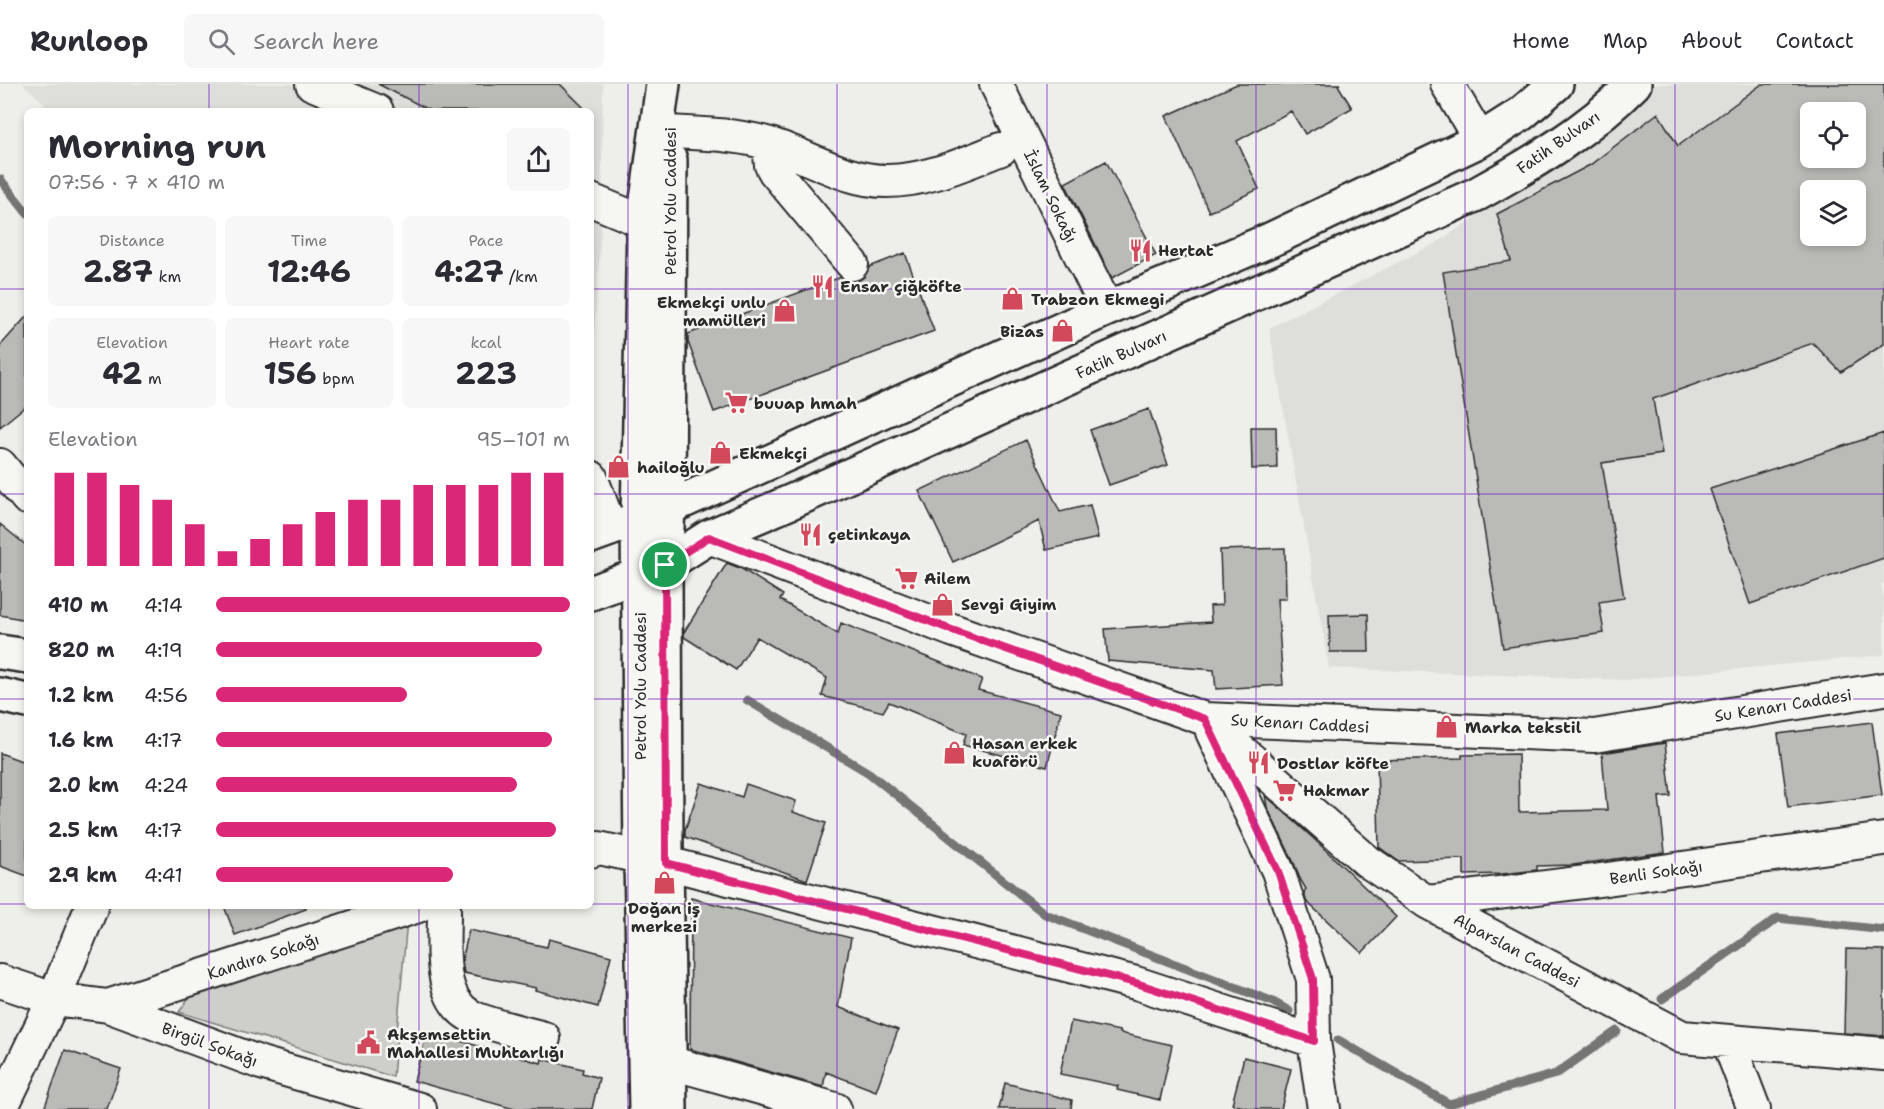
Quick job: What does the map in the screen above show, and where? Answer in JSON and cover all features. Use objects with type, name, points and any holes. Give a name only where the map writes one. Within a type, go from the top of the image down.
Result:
[{"type":"main road","name":"Petrol Yolu Caddesi","points":[[646,1109],[653,861],[652,570],[627,523],[644,222],[663,84]]},
{"type":"main road","name":"Petrol Yolu Caddesi","points":[[627,523],[670,132],[670,84]]},
{"type":"main road","points":[[627,523],[1107,309],[1270,240],[1480,140],[1521,114],[1556,84]]},
{"type":"main road","name":"Fatih Bulvarı","points":[[594,592],[652,570],[709,537],[1399,231],[1477,194],[1531,164],[1584,128],[1634,84]]},
{"type":"main road","points":[[0,652],[24,656]]},
{"type":"main road","points":[[0,695],[24,700]]},
{"type":"main road","name":"Petrol Yolu Caddesi","points":[[653,861],[670,1109]]},
{"type":"street","points":[[312,84],[370,108]]},
{"type":"street","name":"İslam Sokağı","points":[[996,84],[1107,309]]},
{"type":"street","points":[[1447,84],[1480,140]]},
{"type":"street","points":[[670,132],[745,137],[854,177],[889,181],[940,173],[1001,149]]},
{"type":"street","points":[[769,144],[771,165],[775,171],[852,264]]},
{"type":"street","points":[[594,201],[644,222]]},
{"type":"street","points":[[0,465],[24,494]]},
{"type":"street","points":[[594,481],[627,523]]},
{"type":"street","name":"Su Kenarı Caddesi","points":[[709,537],[952,630],[1205,719],[1594,736],[1884,689]]},
{"type":"street","points":[[1205,719],[1278,871],[1313,979],[1314,1041],[1324,1109]]},
{"type":"street","name":"Alparslan Caddesi","points":[[1205,719],[1367,861],[1427,902],[1682,1037],[1884,1054]]},
{"type":"street","name":"Benli Sokağı","points":[[1427,902],[1600,880],[1884,839]]},
{"type":"street","points":[[594,850],[599,848],[653,861],[1136,983],[1314,1041]]},
{"type":"street","points":[[1,1109],[54,999],[91,909]]},
{"type":"street","name":"Kandıra Sokağı","points":[[108,1006],[409,909]]},
{"type":"street","points":[[444,909],[446,976],[455,1002],[464,1012],[475,1018],[544,1038]]},
{"type":"street","name":"Birgül Sokağı","points":[[0,981],[54,999],[108,1006],[261,1063],[420,1109]]},
{"type":"street","points":[[1728,1041],[1754,1109]]},
{"type":"street","points":[[668,1062],[835,1109]]},
{"type":"shaded area","points":[[23,84],[603,84],[601,232],[594,337],[594,108],[44,108],[44,103]]},
{"type":"shaded area","points":[[1643,84],[1884,84],[1884,583],[1881,584],[1884,598],[1884,655],[1625,680],[1329,668],[1269,328],[1438,242],[1604,131]]},
{"type":"shaded area","points":[[407,920],[393,1077],[179,1012],[192,993]]},
{"type":"building","points":[[378,84],[560,84],[584,108],[425,108]]},
{"type":"building","points":[[1237,84],[1340,84],[1338,85],[1352,108],[1305,134],[1291,111],[1237,141],[1259,189],[1209,212],[1166,116]]},
{"type":"building","points":[[1762,84],[1884,84],[1884,344],[1841,372],[1813,343],[1653,399],[1662,454],[1602,463],[1624,598],[1599,602],[1604,633],[1503,648],[1443,272],[1511,261],[1497,214],[1590,165],[1658,113],[1678,146]]},
{"type":"building","points":[[1106,161],[1156,255],[1112,278],[1065,183]]},
{"type":"building","points":[[905,253],[934,331],[714,412],[688,342],[688,334],[841,277],[846,281],[856,282],[864,277],[869,267]]},
{"type":"building","points":[[24,319],[24,407],[0,427],[0,346]]},
{"type":"building","points":[[1149,409],[1168,465],[1109,485],[1090,430]]},
{"type":"building","points":[[1251,427],[1276,427],[1277,468],[1252,469]]},
{"type":"building","points":[[1884,433],[1884,558],[1750,604],[1710,489]]},
{"type":"building","points":[[1026,440],[1060,512],[1090,505],[1098,538],[1046,550],[1039,521],[953,562],[919,491]]},
{"type":"building","points":[[0,524],[24,544],[24,619],[0,615]]},
{"type":"building","points":[[1285,548],[1286,599],[1277,599],[1283,685],[1216,689],[1214,670],[1108,661],[1105,629],[1211,622],[1210,606],[1222,605],[1220,550]]},
{"type":"building","points":[[727,563],[742,569],[783,595],[780,600],[838,634],[841,623],[982,679],[978,690],[1061,712],[1047,767],[963,745],[966,734],[889,702],[883,712],[822,696],[827,678],[757,637],[736,670],[684,637],[684,632]]},
{"type":"building","points":[[1368,614],[1369,652],[1330,652],[1329,615]]},
{"type":"building","points":[[1872,722],[1882,795],[1788,807],[1778,734]]},
{"type":"building","points":[[1665,743],[1671,796],[1659,797],[1665,852],[1573,865],[1537,866],[1537,870],[1464,875],[1464,859],[1398,861],[1379,847],[1377,760],[1518,754],[1519,812],[1607,810],[1602,753]]},
{"type":"building","points":[[0,753],[24,762],[24,875],[0,866]]},
{"type":"building","points":[[701,783],[742,797],[746,784],[796,801],[793,812],[826,823],[807,880],[685,837],[685,830]]},
{"type":"building","points":[[1265,795],[1396,917],[1362,953],[1306,901],[1304,892],[1306,889],[1267,807]]},
{"type":"building","points":[[691,898],[851,938],[838,1007],[898,1030],[876,1091],[826,1072],[823,1087],[690,1049]]},
{"type":"building","points":[[225,909],[306,909],[235,935]]},
{"type":"building","points":[[469,930],[547,947],[549,939],[611,956],[598,1007],[535,990],[536,988],[464,973],[462,961]]},
{"type":"building","points":[[1846,949],[1884,950],[1884,1036],[1844,1033]]},
{"type":"building","points":[[1071,1021],[1172,1045],[1160,1100],[1117,1090],[1118,1086],[1060,1074]]},
{"type":"building","points":[[427,1032],[541,1063],[542,1059],[583,1069],[582,1073],[599,1078],[592,1109],[514,1109],[414,1081]]},
{"type":"building","points":[[65,1050],[121,1069],[107,1109],[44,1109]]},
{"type":"building","points":[[1244,1057],[1291,1069],[1281,1109],[1252,1109],[1232,1104]]},
{"type":"building","points":[[1005,1083],[1072,1100],[1071,1109],[999,1109]]},
{"type":"waterway","points":[[0,179],[24,209]]},
{"type":"waterway","points":[[747,700],[869,773],[1045,914],[1271,1001],[1289,1011]]},
{"type":"waterway","points":[[1662,999],[1778,918],[1884,930]]},
{"type":"waterway","points":[[1338,1040],[1449,1104],[1556,1074],[1617,1031]]},
{"type":"place","name":"Hertat","points":[[1140,250]]},
{"type":"place","name":"Ensar çiğköfte","points":[[822,286]]},
{"type":"place","name":"Trabzon Ekmegi","points":[[1013,299]]},
{"type":"place","name":"Ekmekçi unlu mamülleri","points":[[784,311]]},
{"type":"place","name":"Bizas","points":[[1062,331]]},
{"type":"place","name":"buuap hmah","points":[[736,403]]},
{"type":"place","name":"Ekmekçi","points":[[721,453]]},
{"type":"place","name":"hailoğlu","points":[[619,467]]},
{"type":"place","name":"çetinkaya","points":[[810,534]]},
{"type":"place","name":"Ailem","points":[[906,578]]},
{"type":"place","name":"Sevgi Giyim","points":[[943,604]]},
{"type":"place","name":"Marka tekstil","points":[[1447,727]]},
{"type":"place","name":"Hasan erkek kuaförü","points":[[954,752]]},
{"type":"place","name":"Dostlar köfte","points":[[1259,763]]},
{"type":"place","name":"Hakmar","points":[[1285,790]]},
{"type":"place","name":"Doğan iş merkezi","points":[[664,883]]},
{"type":"place","name":"Akşemsettin Mahallesi Muhtarlığı","points":[[369,1043]]},
{"type":"route","points":[[709,537],[952,630],[1205,719],[1278,871],[1313,979],[1314,1041],[1136,983],[666,863],[665,565],[709,537]]}]
